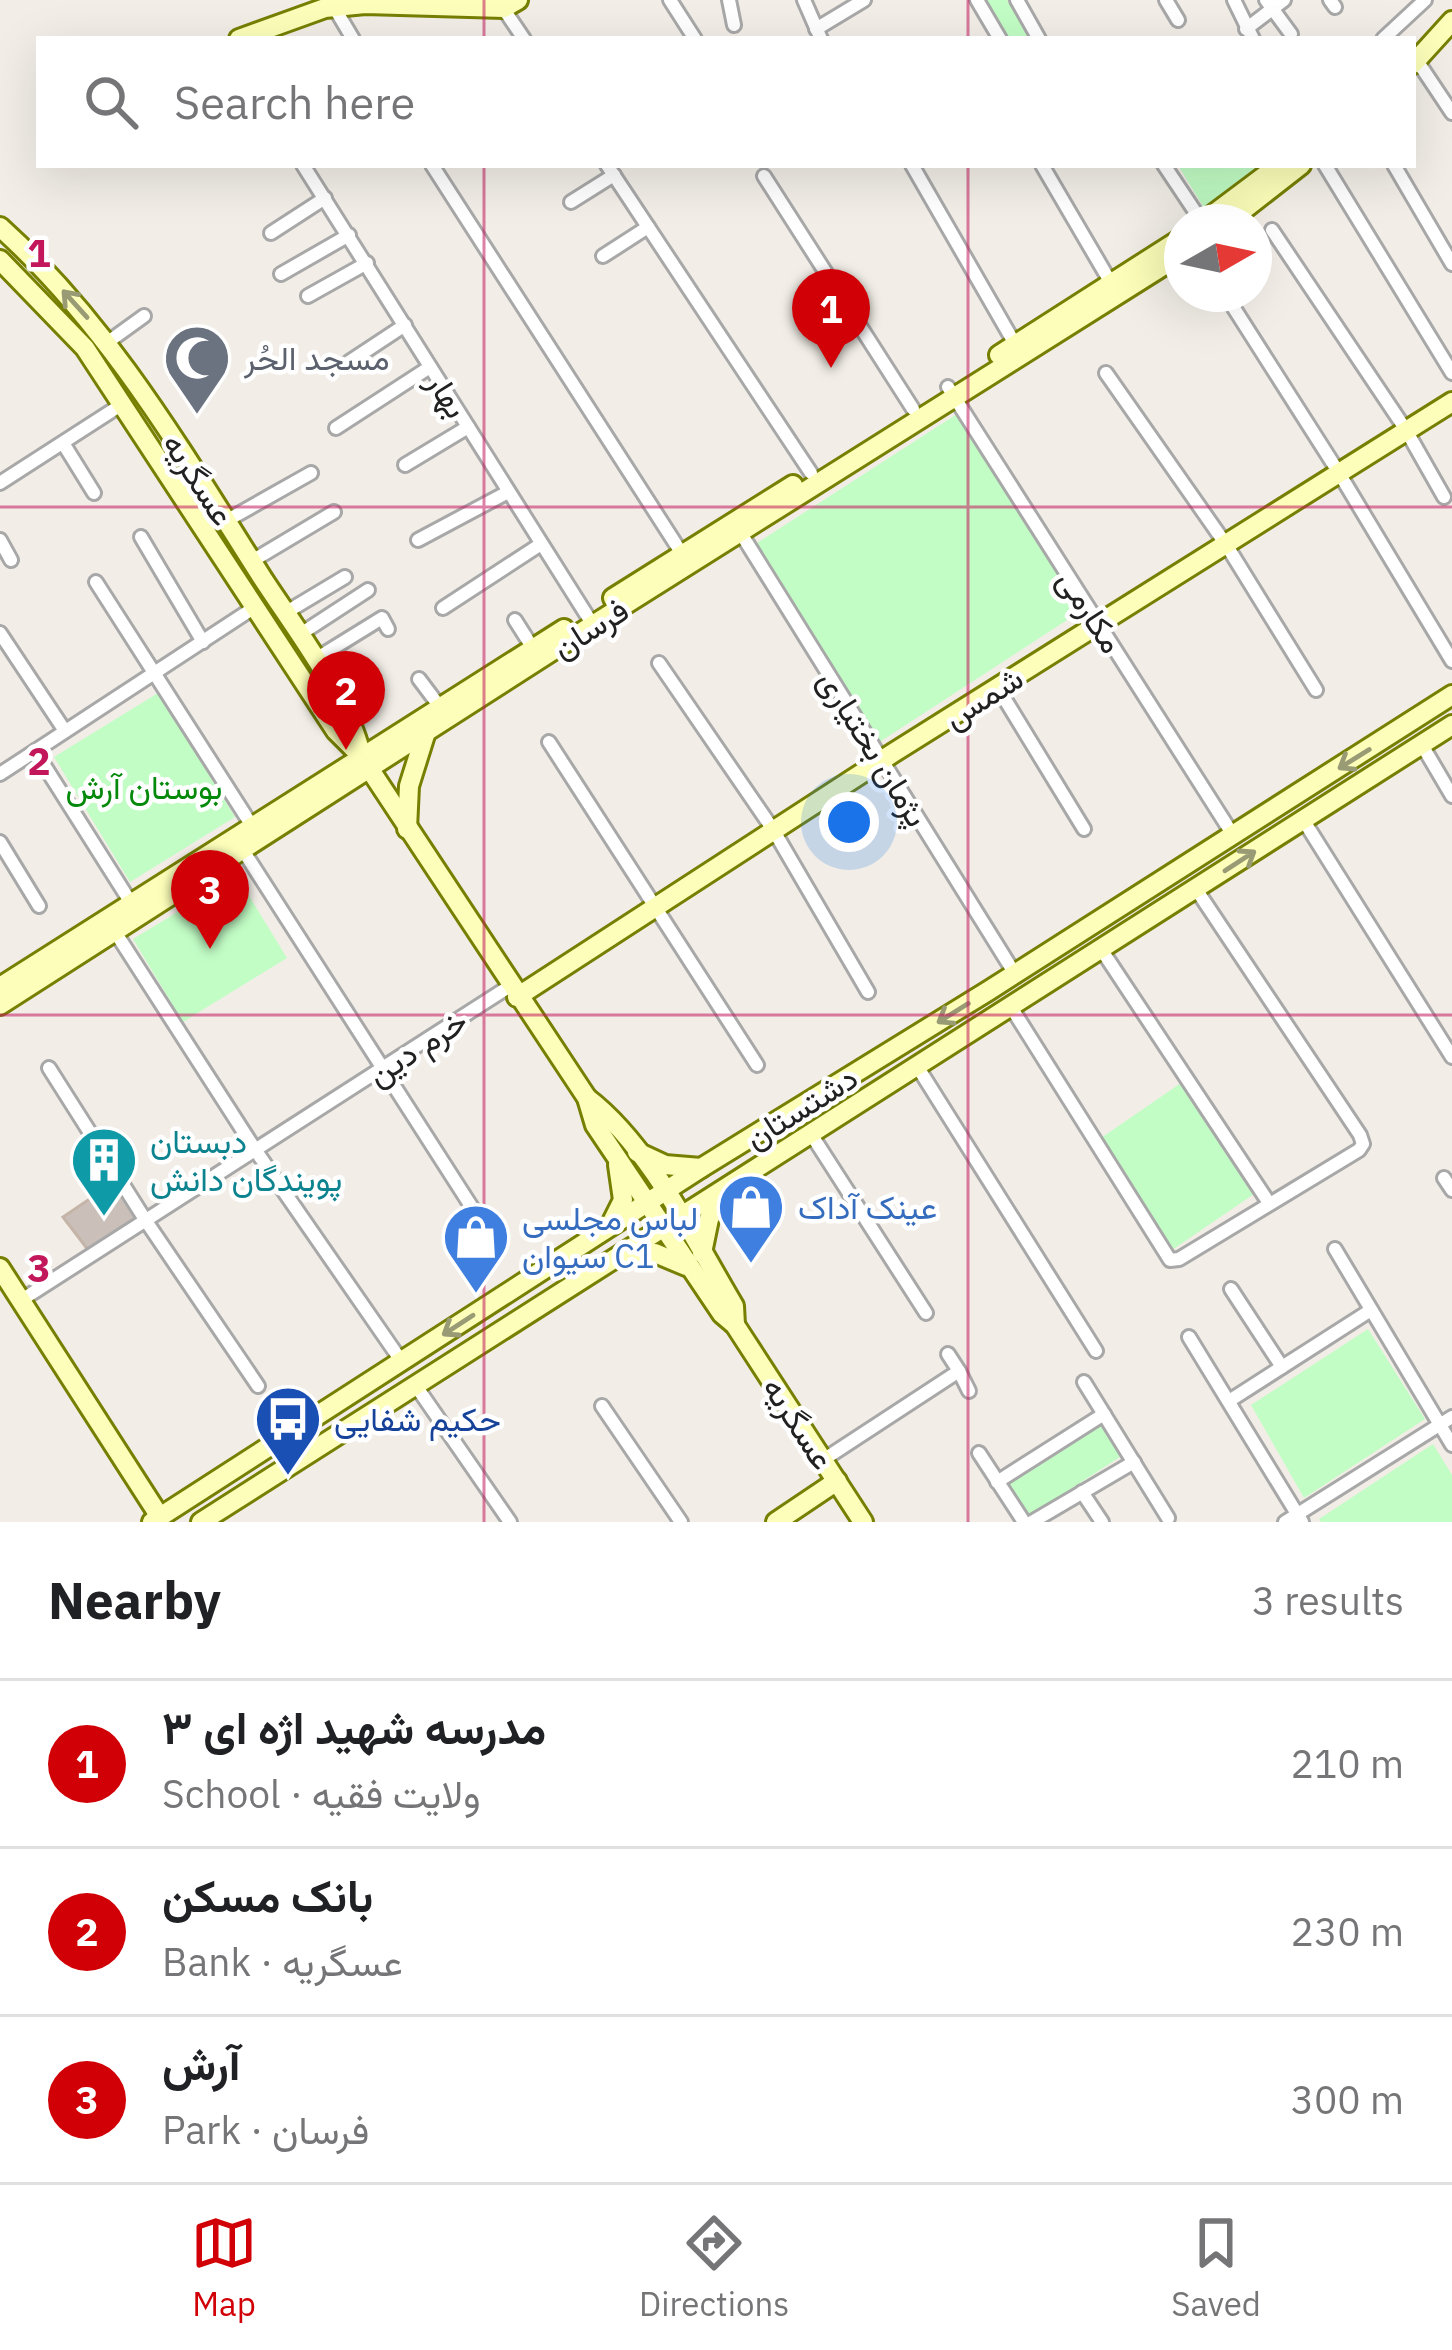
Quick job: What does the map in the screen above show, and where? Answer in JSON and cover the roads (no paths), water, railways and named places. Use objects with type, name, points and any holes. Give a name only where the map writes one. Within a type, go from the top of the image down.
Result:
[{"type":"street","points":[[670,0],[693,36]]},
{"type":"street","points":[[729,0],[734,25]]},
{"type":"street","points":[[804,0],[819,34],[864,0]]},
{"type":"street","points":[[977,0],[998,36]]},
{"type":"street","points":[[1017,0],[1037,36]]},
{"type":"street","points":[[1166,0],[1178,20]]},
{"type":"street","points":[[1234,0],[1249,34],[1274,3],[1291,34]]},
{"type":"street","points":[[1386,36],[1425,0]]},
{"type":"street","points":[[248,36],[334,7],[506,3],[522,36]]},
{"type":"street","points":[[1416,54],[1452,4]]},
{"type":"street","points":[[334,7],[351,36]]},
{"type":"street","points":[[1416,55],[1452,22]]},
{"type":"street","points":[[1416,60],[1452,113]]},
{"type":"street","name":"بهار","points":[[305,168],[590,620]]},
{"type":"street","points":[[433,168],[686,560]]},
{"type":"street","points":[[571,202],[611,168],[811,473]]},
{"type":"street","points":[[913,168],[1015,344]]},
{"type":"street","points":[[1044,168],[1111,283]]},
{"type":"street","points":[[1166,168],[1191,204]]},
{"type":"street","points":[[1226,204],[1271,168]]},
{"type":"street","points":[[1251,204],[1296,168]]},
{"type":"street","points":[[1327,168],[1452,374]]},
{"type":"street","points":[[1396,168],[1452,264]]},
{"type":"street","points":[[764,176],[914,409]]},
{"type":"street","points":[[271,233],[325,198]]},
{"type":"street","name":"عسگریه","points":[[0,227],[108,342],[299,634],[354,726],[365,763]]},
{"type":"street","points":[[603,256],[648,227]]},
{"type":"street","points":[[1272,230],[1406,430],[1444,497]]},
{"type":"street","points":[[281,274],[349,236]]},
{"type":"street","name":"فرسان","points":[[738,528],[811,473],[914,409],[951,392],[1015,344],[1164,249]]},
{"type":"street","name":"عسگریه","points":[[0,260],[85,349],[124,403],[336,731],[365,763],[587,1098],[595,1125],[615,1155],[672,1222],[722,1314],[735,1325],[863,1522]]},
{"type":"street","points":[[308,296],[367,263]]},
{"type":"street","name":"فرسان","points":[[0,1005],[112,926],[365,763],[440,707],[536,654],[951,392],[1164,265]]},
{"type":"street","points":[[1237,312],[1452,661]]},
{"type":"street","points":[[108,342],[144,316]]},
{"type":"street","points":[[349,362],[405,326]]},
{"type":"street","points":[[336,428],[430,367]]},
{"type":"street","points":[[1106,373],[1227,546],[1316,690]]},
{"type":"street","name":"مکارمی","points":[[951,392],[1233,836]]},
{"type":"street","name":"شمس","points":[[514,992],[658,907],[882,760],[1452,402]]},
{"type":"street","points":[[0,483],[124,403]]},
{"type":"street","points":[[405,465],[468,427]]},
{"type":"street","points":[[63,443],[94,493]]},
{"type":"street","points":[[226,521],[311,473]]},
{"type":"street","points":[[418,540],[508,492]]},
{"type":"street","points":[[252,561],[334,512]]},
{"type":"street","name":"پژمان بختیاری","points":[[738,528],[1015,974]]},
{"type":"street","points":[[142,537],[203,642]]},
{"type":"street","points":[[0,540],[11,560]]},
{"type":"street","points":[[443,608],[541,544]]},
{"type":"street","points":[[285,614],[346,577]]},
{"type":"street","points":[[96,582],[156,673],[248,839],[480,1220]]},
{"type":"street","points":[[299,634],[368,590]]},
{"type":"street","points":[[0,774],[255,607]]},
{"type":"street","points":[[314,660],[382,619],[388,629]]},
{"type":"street","points":[[515,620],[536,654]]},
{"type":"street","points":[[0,633],[65,731]]},
{"type":"street","name":"فرسان","points":[[365,763],[426,734],[536,654]]},
{"type":"street","points":[[659,663],[774,831],[868,992]]},
{"type":"street","points":[[419,679],[440,707]]},
{"type":"street","points":[[998,688],[1084,829]]},
{"type":"street","name":"دشتستان","points":[[156,1519],[701,1168],[1452,695]]},
{"type":"street","name":"دشتستان","points":[[201,1522],[1452,725]]},
{"type":"street","points":[[406,830],[409,786],[426,734]]},
{"type":"street","points":[[549,742],[757,1065]]},
{"type":"street","points":[[1422,745],[1452,796]]},
{"type":"street","points":[[35,751],[136,911]]},
{"type":"street","points":[[1305,789],[1312,815],[1452,1057]]},
{"type":"street","points":[[0,842],[39,906]]},
{"type":"street","points":[[1011,1007],[1169,1259],[1174,1261],[1359,1150],[1360,1135],[1196,889]]},
{"type":"street","points":[[112,926],[256,1151],[403,1362]]},
{"type":"street","name":"فرسان","points":[[0,987],[112,926]]},
{"type":"street","points":[[1101,950],[1269,1204]]},
{"type":"street","name":"خرم دین","points":[[20,1301],[385,1068],[514,992]]},
{"type":"street","points":[[916,1066],[1096,1352]]},
{"type":"street","points":[[49,1068],[258,1386]]},
{"type":"street","name":"عسگریه","points":[[587,1098],[610,1115],[636,1151],[656,1198]]},
{"type":"street","points":[[811,1134],[926,1313]]},
{"type":"street","points":[[636,1151],[665,1166],[701,1168]]},
{"type":"street","points":[[609,1228],[623,1200],[615,1155]]},
{"type":"street","points":[[622,1253],[697,1262],[709,1219],[725,1189]]},
{"type":"street","points":[[1335,1250],[1446,1421],[1452,1444]]},
{"type":"street","points":[[0,1268],[156,1519]]},
{"type":"street","points":[[1232,1289],[1282,1367]]},
{"type":"street","points":[[1229,1402],[1371,1310]]},
{"type":"street","points":[[1189,1337],[1295,1520],[1446,1421]]},
{"type":"street","points":[[948,1354],[969,1391]]},
{"type":"street","points":[[824,1460],[959,1371]]},
{"type":"street","points":[[1084,1382],[1168,1518]]},
{"type":"street","points":[[416,1386],[510,1522]]},
{"type":"street","points":[[602,1406],[681,1522]]},
{"type":"street","points":[[997,1482],[1103,1414]]},
{"type":"street","points":[[979,1453],[1028,1522],[1134,1462]]},
{"type":"street","points":[[776,1522],[837,1480]]},
{"type":"street","points":[[1082,1492],[1102,1522]]},
{"type":"place","name":"مدرسه شهید اژه ای ۳","points":[[831,368]]},
{"type":"place","name":"مسجد الحُر","points":[[197,417]]},
{"type":"place","name":"بانک مسکن","points":[[346,750]]},
{"type":"place","name":"آرش","points":[[210,949]]},
{"type":"place","name":"دبستان پویندگان دانش","points":[[104,1219]]},
{"type":"place","name":"عینک آداک","points":[[751,1266]]},
{"type":"place","name":"لباس مجلسی سیوان C1","points":[[476,1296]]},
{"type":"place","name":"حکیم شفایی","points":[[288,1478]]},
{"type":"park label","name":"بوستان آرش","points":[[144,787]]}]
